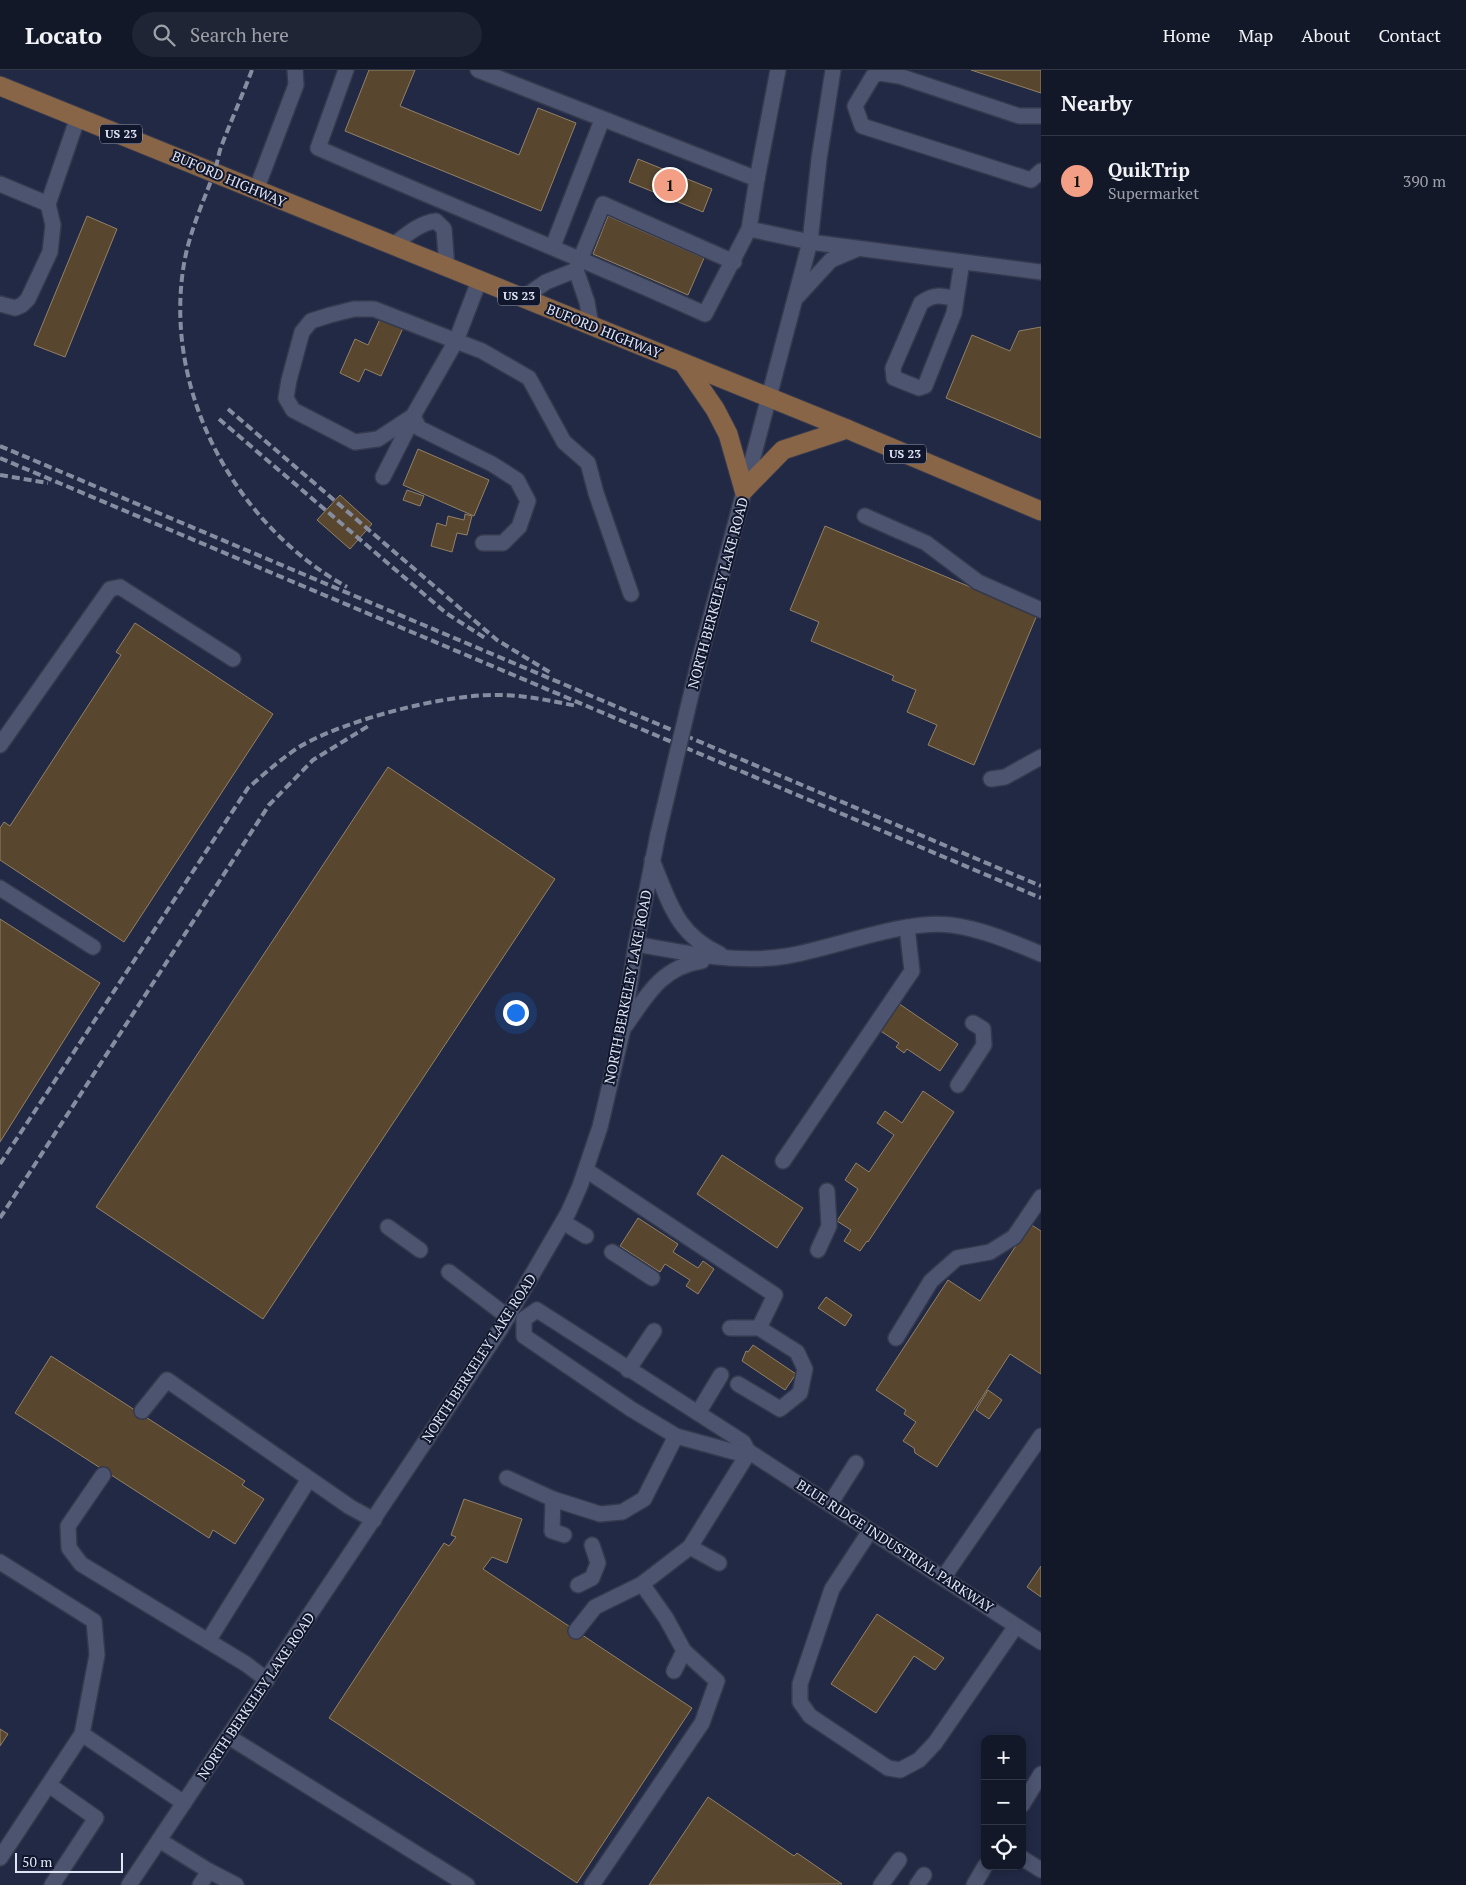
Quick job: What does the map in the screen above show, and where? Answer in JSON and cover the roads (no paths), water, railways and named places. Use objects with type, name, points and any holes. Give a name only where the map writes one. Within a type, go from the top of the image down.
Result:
[{"type":"main road","name":"BUFORD HIGHWAY","points":[[0,86],[446,268],[591,325],[1041,511]]},
{"type":"main road","points":[[684,364],[715,409],[728,434],[744,490],[783,450],[847,430]]},
{"type":"street","points":[[256,190],[296,85],[295,70]]},
{"type":"street","points":[[346,70],[318,148],[447,204],[553,246],[578,264],[705,314],[734,262],[749,229],[778,70]]},
{"type":"street","points":[[478,70],[757,179]]},
{"type":"street","name":"NORTH BERKELEY LAKE ROAD","points":[[129,1885],[374,1520],[515,1316],[586,1170],[600,1127],[623,1029],[636,944],[652,860],[699,661],[810,242],[819,159],[832,70]]},
{"type":"street","points":[[1038,178],[862,126],[855,106],[873,76],[879,73],[899,76],[1019,116],[1041,116]]},
{"type":"street","points":[[0,304],[15,308],[22,305],[28,299],[50,252],[54,225],[48,204],[78,117]]},
{"type":"street","points":[[553,246],[602,120]]},
{"type":"street","points":[[0,184],[48,204]]},
{"type":"street","points":[[392,246],[416,228],[428,222],[436,221],[447,204]]},
{"type":"street","points":[[591,325],[578,264],[603,204],[734,262]]},
{"type":"street","points":[[436,221],[444,229],[443,242],[446,268]]},
{"type":"street","points":[[749,229],[810,242],[1041,272]]},
{"type":"street","points":[[796,298],[831,260],[859,248]]},
{"type":"street","points":[[955,299],[942,295],[930,296],[921,303],[893,368],[894,378],[919,388],[925,386],[954,313],[962,262]]},
{"type":"street","points":[[523,298],[546,282],[578,264]]},
{"type":"street","points":[[383,477],[413,416],[456,341],[479,281]]},
{"type":"street","points":[[413,416],[378,439],[354,442],[293,410],[286,398],[289,380],[302,332],[311,321],[354,309],[374,309],[482,350],[529,378],[564,442],[588,463],[596,493],[631,594]]},
{"type":"street","points":[[413,416],[419,428],[492,464],[517,480],[528,501],[519,527],[503,543],[482,543]]},
{"type":"street","points":[[864,516],[926,543],[978,582],[1041,610]]},
{"type":"street","points":[[0,745],[110,589],[120,587],[233,660]]},
{"type":"street","points":[[991,778],[1005,777],[1041,757]]},
{"type":"street","points":[[652,860],[679,922],[702,946],[728,957]]},
{"type":"street","points":[[0,888],[93,947]]},
{"type":"street","points":[[636,944],[699,956],[785,956],[907,927],[950,924],[994,935],[1041,954]]},
{"type":"street","points":[[783,1161],[912,971],[907,927]]},
{"type":"street","points":[[623,1029],[660,978],[684,964],[728,957]]},
{"type":"street","points":[[958,1084],[984,1045],[983,1029],[973,1023]]},
{"type":"street","points":[[586,1170],[775,1295],[759,1328]]},
{"type":"street","points":[[818,1250],[829,1226],[826,1190]]},
{"type":"street","points":[[896,1338],[932,1281],[957,1258],[990,1252],[1014,1237],[1041,1197]]},
{"type":"street","points":[[562,1222],[586,1236]]},
{"type":"street","points":[[388,1227],[420,1250]]},
{"type":"street","points":[[612,1252],[652,1278]]},
{"type":"street","points":[[449,1272],[515,1316]]},
{"type":"street","name":"BLUE RIDGE INDUSTRIAL PARKWAY","points":[[748,1452],[738,1452],[676,1436],[631,1409],[524,1336],[515,1316],[537,1310],[743,1442],[748,1452],[1041,1642]]},
{"type":"street","points":[[730,1328],[759,1328],[797,1352],[805,1369],[800,1393],[780,1409],[738,1384]]},
{"type":"street","points":[[628,1370],[654,1331]]},
{"type":"street","points":[[698,1413],[721,1375]]},
{"type":"street","points":[[142,1411],[166,1380],[309,1479],[374,1520]]},
{"type":"street","points":[[506,1478],[553,1499],[600,1514],[622,1512],[644,1499],[676,1436]]},
{"type":"street","points":[[943,1578],[1041,1436]]},
{"type":"street","points":[[576,1631],[595,1607],[642,1584],[690,1547],[748,1452]]},
{"type":"street","points":[[830,1504],[856,1462]]},
{"type":"street","points":[[103,1475],[68,1526],[69,1548],[81,1564],[208,1641],[267,1680]]},
{"type":"street","points":[[208,1641],[309,1479]]},
{"type":"street","points":[[553,1499],[552,1531],[564,1535]]},
{"type":"street","points":[[870,1531],[832,1589],[800,1684],[800,1702],[810,1716],[888,1768],[900,1770],[919,1760],[935,1743],[1016,1626]]},
{"type":"street","points":[[578,1585],[592,1578],[598,1563],[592,1546]]},
{"type":"street","points":[[690,1547],[719,1563]]},
{"type":"street","points":[[0,1562],[94,1621],[97,1655],[82,1734],[0,1858]]},
{"type":"street","points":[[592,1885],[702,1723],[717,1681],[684,1651],[666,1618],[642,1584]]},
{"type":"street","points":[[674,1670],[684,1651]]},
{"type":"street","points":[[82,1734],[184,1803]]},
{"type":"street","points":[[228,1737],[467,1885]]},
{"type":"street","points":[[1026,1798],[1041,1774]]},
{"type":"street","points":[[49,1785],[96,1818],[52,1885]]},
{"type":"street","points":[[160,1840],[209,1871],[236,1885]]},
{"type":"street","points":[[881,1885],[899,1860]]},
{"type":"street","points":[[1026,1861],[1041,1870]]},
{"type":"street","points":[[974,1885],[983,1870]]},
{"type":"street","points":[[200,1885],[209,1871]]},
{"type":"railway","points":[[252,70],[221,147],[185,257],[180,317],[186,364],[198,410],[217,453],[242,493],[272,529],[308,561],[347,587]]},
{"type":"railway","points":[[228,409],[497,640],[551,673]]},
{"type":"railway","points":[[219,419],[446,613],[485,638]]},
{"type":"railway","points":[[0,446],[1041,886]]},
{"type":"railway","points":[[0,458],[1041,898]]},
{"type":"railway","points":[[0,475],[48,483]]},
{"type":"railway","points":[[0,1164],[248,788],[279,762],[299,747],[342,727],[396,710],[423,704],[476,696],[508,695],[577,706]]},
{"type":"railway","points":[[0,1218],[269,805],[313,760],[370,725]]},
{"type":"place","name":"QuikTrip","points":[[670,185]]}]
